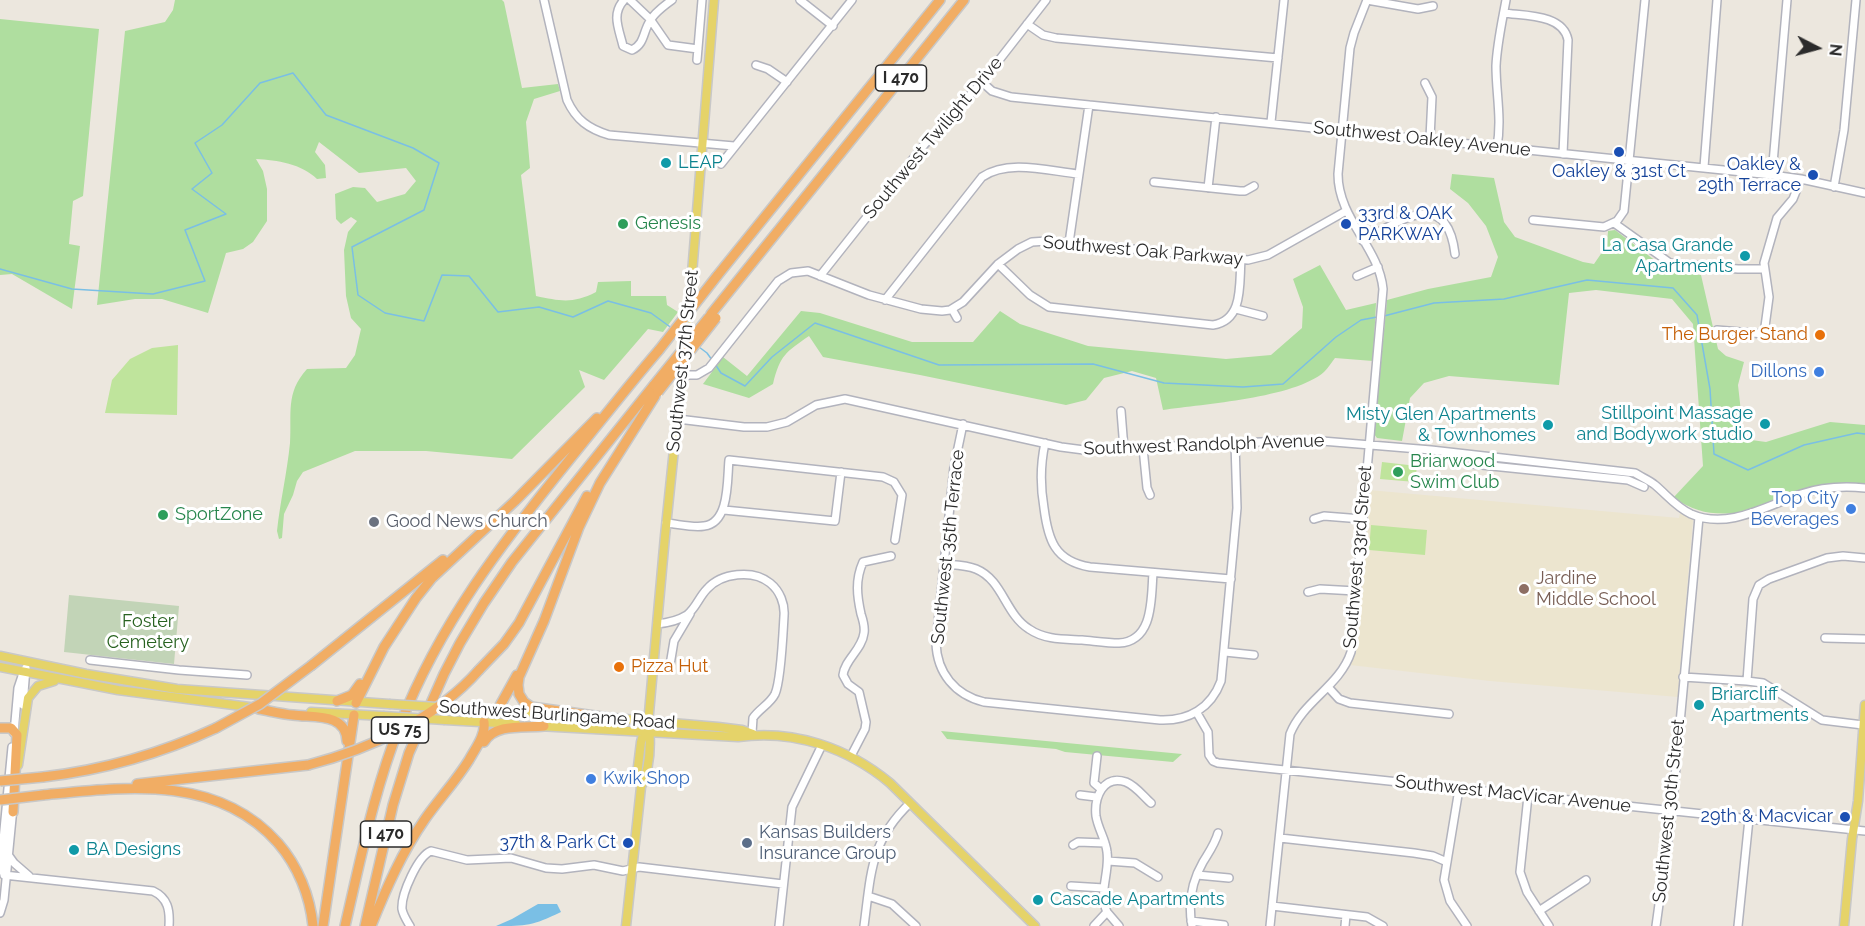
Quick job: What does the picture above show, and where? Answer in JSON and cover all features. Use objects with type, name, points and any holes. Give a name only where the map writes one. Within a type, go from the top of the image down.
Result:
[{"type":"highway","name":"I 470","points":[[345,926],[374,805],[400,724],[438,643],[476,580],[608,410],[940,0]]},
{"type":"highway","name":"I 470","points":[[365,926],[393,805],[410,753],[436,690],[484,603],[512,562],[656,391],[755,260],[964,0]]},
{"type":"highway","points":[[497,711],[522,668],[544,621],[579,527],[600,483],[656,391]]},
{"type":"highway","name":"US 75","points":[[0,800],[308,765],[350,752],[399,731],[448,698],[504,644],[519,623],[595,482],[656,391]]},
{"type":"highway","points":[[356,703],[384,647],[432,578],[608,410]]},
{"type":"highway","points":[[0,781],[88,771],[131,761],[169,749],[216,728],[260,704],[463,544],[527,488]]},
{"type":"highway","points":[[337,701],[352,695],[372,660],[384,647]]},
{"type":"highway","points":[[522,668],[518,685],[519,694],[527,705],[609,718]]},
{"type":"highway","points":[[259,709],[293,715],[324,717],[337,722],[347,737],[346,760]]},
{"type":"highway","points":[[323,926],[354,715]]},
{"type":"highway","points":[[371,926],[405,851],[424,820],[467,763],[483,733],[484,723]]},
{"type":"highway","points":[[424,820],[450,794],[491,733],[502,728],[544,726]]},
{"type":"highway","points":[[0,728],[8,727],[16,735],[13,812]]},
{"type":"highway","points":[[90,791],[176,790],[218,800],[243,812],[273,837],[293,864],[307,895],[313,926]]},
{"type":"main road","name":"Southwest 37th Street","points":[[626,926],[641,787],[637,775],[641,742],[647,731],[666,524],[683,375],[714,0]]},
{"type":"main road","name":"Southwest Burlingame Road","points":[[0,656],[104,678],[177,689],[718,727],[822,745],[851,756],[873,770],[910,803],[1035,926]]},
{"type":"main road","name":"Southwest Burlingame Road","points":[[0,667],[66,681],[259,709],[738,737],[754,734]]},
{"type":"main road","points":[[16,775],[28,698],[43,683],[66,681]]},
{"type":"main road","points":[[354,715],[356,703]]},
{"type":"main road","points":[[1844,926],[1858,801],[1865,705]]},
{"type":"main road","points":[[471,709],[480,714],[484,723],[497,711]]},
{"type":"street","points":[[544,0],[567,100],[582,122],[597,132],[609,135],[734,146]]},
{"type":"street","points":[[624,0],[618,6],[616,14],[623,46],[632,50],[637,48],[644,38],[650,19],[672,0]]},
{"type":"street","points":[[630,0],[650,19],[668,45],[698,49]]},
{"type":"street","points":[[697,60],[702,0]]},
{"type":"street","points":[[800,0],[832,26]]},
{"type":"street","points":[[721,164],[852,0]]},
{"type":"street","name":"Southwest Twilight Drive","points":[[820,276],[924,145],[982,82],[1047,0]]},
{"type":"street","points":[[1271,122],[1284,0]]},
{"type":"street","points":[[1367,0],[1418,9],[1432,6]]},
{"type":"street","name":"Southwest 33rd Street","points":[[1270,926],[1289,743],[1293,727],[1300,716],[1344,668],[1351,652],[1383,289],[1378,267],[1340,197],[1338,182],[1350,48],[1367,0]]},
{"type":"street","points":[[1497,147],[1500,109],[1496,67],[1506,0]]},
{"type":"street","points":[[1533,220],[1600,227],[1614,224],[1622,216],[1626,205],[1631,160],[1644,0]]},
{"type":"street","points":[[1704,167],[1717,0]]},
{"type":"street","points":[[1772,175],[1787,0]]},
{"type":"street","points":[[1834,187],[1844,130],[1856,0]]},
{"type":"street","points":[[1504,12],[1553,21],[1565,31],[1568,40],[1563,154]]},
{"type":"street","points":[[1027,24],[1043,35],[1056,38],[1278,58]]},
{"type":"street","points":[[756,65],[768,69],[787,82]]},
{"type":"street","name":"Southwest Oakley Avenue","points":[[982,82],[992,91],[1006,96],[1704,167],[1802,179],[1865,193]]},
{"type":"street","points":[[1425,83],[1432,97],[1430,138]]},
{"type":"street","points":[[1069,243],[1089,105]]},
{"type":"street","points":[[1208,188],[1216,117]]},
{"type":"street","points":[[885,300],[888,293],[982,177],[988,173],[1011,167],[1079,174]]},
{"type":"street","points":[[1717,330],[1764,334],[1769,297],[1763,268],[1777,218],[1793,199],[1802,179]]},
{"type":"street","points":[[1154,182],[1245,191],[1254,186]]},
{"type":"street","name":"Southwest Oak Parkway","points":[[952,309],[963,302],[998,264],[1032,242],[1047,241],[1241,260],[1255,259],[1268,255],[1346,210]]},
{"type":"street","points":[[1363,241],[1406,217],[1426,214],[1441,220],[1448,227],[1454,237],[1455,254]]},
{"type":"street","points":[[1614,224],[1664,260],[1676,265],[1738,269],[1763,268]]},
{"type":"street","points":[[998,264],[1036,300],[1058,309],[1213,324],[1227,320],[1236,309],[1241,260]]},
{"type":"street","points":[[1357,276],[1378,267]]},
{"type":"street","points":[[683,375],[697,375],[710,368],[781,279],[800,271],[808,271],[885,300],[921,309],[942,311],[952,309],[957,318]]},
{"type":"street","points":[[1236,309],[1263,316]]},
{"type":"street","name":"Southwest Randolph Avenue","points":[[678,419],[744,427],[767,427],[787,422],[816,405],[845,399],[1084,450],[1303,440],[1369,444],[1635,473],[1653,484],[1681,508],[1699,517],[1717,519],[1736,517],[1812,491],[1844,487],[1865,488]]},
{"type":"street","points":[[1121,411],[1124,448]]},
{"type":"street","name":"Southwest 35th Terrace","points":[[963,424],[954,467],[936,643],[941,668],[957,689],[984,702],[1160,720],[1180,718],[1197,712]]},
{"type":"street","points":[[1045,443],[1040,483],[1046,529],[1056,549],[1068,560],[1083,566],[1231,579]]},
{"type":"street","points":[[1197,712],[1210,702],[1223,674],[1238,491],[1235,443]]},
{"type":"street","points":[[1143,448],[1147,488],[1150,495]]},
{"type":"street","points":[[1473,455],[1472,464],[1628,480],[1644,487]]},
{"type":"street","points":[[666,524],[706,526],[715,522],[724,510],[729,460],[886,477],[894,482],[902,495],[895,540]]},
{"type":"street","points":[[1554,464],[1554,472]]},
{"type":"street","points":[[1605,477],[1606,469]]},
{"type":"street","points":[[724,510],[835,521],[841,472]]},
{"type":"street","points":[[1314,519],[1324,516],[1362,519]]},
{"type":"street","name":"Southwest 30th Street","points":[[1656,926],[1672,810],[1699,517]]},
{"type":"street","points":[[851,756],[864,735],[866,722],[859,692],[848,684],[843,675],[846,664],[857,651],[864,635],[858,597],[858,575],[863,562],[891,556]]},
{"type":"street","points":[[1748,681],[1753,599],[1760,585],[1769,579],[1827,558],[1843,556],[1865,558]]},
{"type":"street","points":[[944,564],[966,566],[985,574],[997,585],[1020,623],[1040,635],[1117,643],[1137,636],[1148,622],[1153,573]]},
{"type":"street","points":[[670,665],[674,641],[711,585],[736,575],[754,576],[765,580],[777,591],[784,612],[777,689],[769,702],[753,718],[754,734]]},
{"type":"street","points":[[1308,592],[1320,589],[1356,591]]},
{"type":"street","points":[[657,624],[681,617],[693,609]]},
{"type":"street","points":[[1825,638],[1865,639]]},
{"type":"street","points":[[1225,652],[1254,655]]},
{"type":"street","points":[[90,660],[247,675]]},
{"type":"street","points":[[2,874],[9,856],[26,662]]},
{"type":"street","points":[[0,913],[4,900],[2,874],[18,688],[25,672]]},
{"type":"street","points":[[1683,677],[1748,681],[1771,687],[1822,720],[1863,725]]},
{"type":"street","points":[[1328,687],[1339,699],[1350,704],[1449,714]]},
{"type":"street","name":"Southwest MacVicar Avenue","points":[[1197,712],[1208,732],[1209,755],[1218,764],[1865,831]]},
{"type":"street","points":[[779,926],[792,807],[822,745]]},
{"type":"street","points":[[1097,756],[1094,783],[1101,789]]},
{"type":"street","points":[[1119,926],[1107,912],[1103,897],[1108,861],[1106,843],[1097,822],[1096,796],[1110,782],[1126,782],[1151,803]]},
{"type":"street","points":[[1459,789],[1444,876],[1450,901],[1467,926]]},
{"type":"street","points":[[1080,795],[1096,796]]},
{"type":"street","points":[[1528,796],[1520,872],[1527,892],[1549,926]]},
{"type":"street","points":[[864,926],[878,847],[889,825],[910,803]]},
{"type":"street","points":[[1738,926],[1749,819]]},
{"type":"street","points":[[1218,833],[1197,875],[1191,902],[1192,924],[1224,925]]},
{"type":"street","points":[[1280,838],[1414,853],[1433,856],[1447,862]]},
{"type":"street","points":[[1073,845],[1078,842],[1106,843]]},
{"type":"street","points":[[410,926],[404,914],[403,903],[415,869],[423,856],[429,852],[476,860],[512,858],[546,868],[594,865],[624,871],[639,867],[783,884]]},
{"type":"street","points":[[9,856],[20,870],[31,878]]},
{"type":"street","points":[[1108,861],[1135,863],[1158,877]]},
{"type":"street","points":[[2,874],[153,891],[164,898],[168,906],[169,926]]},
{"type":"street","points":[[1197,875],[1228,878]]},
{"type":"street","points":[[1539,911],[1586,880]]},
{"type":"street","points":[[1071,886],[1104,888]]},
{"type":"street","points":[[868,896],[892,904],[916,926]]},
{"type":"street","points":[[1272,906],[1372,919],[1383,926]]},
{"type":"street","points":[[1094,926],[1107,912]]},
{"type":"street","points":[[1345,926],[1346,915]]},
{"type":"shaded area","name":"Jardine Middle School","points":[[1369,490],[1679,518],[1680,513],[1693,519],[1678,697],[1490,681],[1350,665],[1353,655]]},
{"type":"green space","points":[[175,0],[502,0],[522,88],[558,84],[560,91],[534,99],[526,122],[530,168],[521,175],[536,296],[573,300],[596,292],[598,282],[631,281],[631,296],[666,296],[667,305],[678,312],[663,332],[648,329],[604,380],[579,370],[585,387],[512,459],[426,451],[355,451],[303,472],[284,514],[282,538],[279,539],[277,531],[290,443],[292,395],[295,387],[307,369],[346,368],[355,355],[361,329],[351,318],[346,296],[344,250],[348,232],[357,221],[351,217],[341,224],[336,219],[335,194],[353,187],[365,188],[377,202],[405,194],[416,181],[406,168],[359,173],[319,142],[315,152],[325,165],[326,178],[317,179],[289,164],[256,159],[263,171],[267,189],[267,221],[253,242],[243,249],[226,253],[208,313],[162,299],[135,299],[97,305],[125,31],[165,22],[173,10]]},
{"type":"green space","points":[[0,19],[99,29],[83,196],[73,201],[69,244],[80,246],[72,309],[12,274],[0,275]]},
{"type":"green space","points":[[1452,174],[1494,178],[1504,222],[1515,237],[1594,264],[1607,245],[1608,231],[1615,230],[1665,268],[1681,273],[1701,275],[1718,349],[1726,356],[1744,362],[1738,385],[1744,439],[1766,442],[1830,422],[1865,425],[1865,485],[1825,484],[1737,513],[1704,512],[1673,498],[1703,466],[1693,324],[1672,299],[1596,290],[1569,293],[1559,385],[1449,376],[1424,383],[1410,398],[1402,441],[1377,438],[1374,434],[1387,300],[1428,289],[1491,277],[1498,257],[1486,226],[1468,203],[1450,189]]},
{"type":"green space","points":[[1320,265],[1346,310],[1376,303],[1373,361],[1335,358],[1324,372],[1310,381],[1271,394],[1163,410],[1156,378],[1132,371],[1104,378],[1086,400],[1066,405],[823,357],[809,336],[781,360],[773,384],[749,398],[703,384],[723,357],[747,376],[801,311],[820,313],[912,342],[973,342],[1000,311],[1020,324],[1088,346],[1226,359],[1271,355],[1302,328],[1303,307],[1293,279]]},
{"type":"green space","points":[[178,345],[177,415],[105,413],[112,380],[130,359],[152,348]]},
{"type":"green space","name":"Briarwood Swim Club","points":[[1382,462],[1417,466],[1415,482],[1380,479]]},
{"type":"green space","points":[[1371,525],[1427,530],[1425,555],[1369,550]]},
{"type":"green space","name":"Foster Cemetery","points":[[69,595],[179,606],[174,664],[64,652]]},
{"type":"green space","points":[[941,731],[1182,754],[1173,762],[1065,752],[1056,749],[947,739]]},
{"type":"water","points":[[538,904],[557,904],[561,912],[529,924],[496,926],[512,919]]},
{"type":"waterway","points":[[0,269],[72,289],[153,294],[205,281],[185,230],[226,214],[192,189],[212,173],[195,143],[222,125],[260,83],[293,73],[326,115],[413,148],[439,163],[424,210],[352,247],[358,295],[385,313],[424,321],[442,275],[469,276],[498,312],[539,307],[573,317],[608,301],[651,313],[673,329]]},
{"type":"waterway","points":[[1384,316],[1434,303],[1504,299],[1587,280],[1673,288],[1697,315],[1710,389],[1714,454],[1748,470],[1804,445],[1857,433],[1865,434]]},
{"type":"waterway","points":[[715,364],[721,373],[745,386],[772,357],[815,323],[939,365],[1093,364],[1164,383],[1243,387],[1283,384],[1336,337],[1361,320],[1377,317]]},
{"type":"waterway","points":[[699,347],[712,360]]},
{"type":"place","name":"Oakley & 31st Ct","points":[[1619,152]]},
{"type":"place","name":"LEAP","points":[[666,163]]},
{"type":"place","name":"Oakley & 29th Terrace","points":[[1813,175]]},
{"type":"place","name":"Genesis","points":[[623,224]]},
{"type":"place","name":"33rd & OAK PARKWAY","points":[[1346,224]]},
{"type":"place","name":"La Casa Grande Apartments","points":[[1745,256]]},
{"type":"place","name":"The Burger Stand","points":[[1820,335]]},
{"type":"place","name":"Dillons","points":[[1819,372]]},
{"type":"place","name":"Stillpoint Massage and Bodywork studio","points":[[1765,424]]},
{"type":"place","name":"Misty Glen Apartments & Townhomes","points":[[1548,425]]},
{"type":"place","name":"Briarwood Swim Club","points":[[1398,472]]},
{"type":"place","name":"Top City Beverages","points":[[1851,509]]},
{"type":"place","name":"SportZone","points":[[163,515]]},
{"type":"place","name":"Good News Church","points":[[374,522]]},
{"type":"place","name":"Jardine Middle School","points":[[1524,589]]},
{"type":"place","name":"Pizza Hut","points":[[619,667]]},
{"type":"place","name":"Briarcliff Apartments","points":[[1699,705]]},
{"type":"place","name":"Kwik Shop","points":[[591,779]]},
{"type":"place","name":"29th & Macvicar","points":[[1845,817]]},
{"type":"place","name":"37th & Park Ct","points":[[628,843]]},
{"type":"place","name":"Kansas Builders Insurance Group","points":[[747,843]]},
{"type":"place","name":"BA Designs","points":[[74,850]]},
{"type":"place","name":"Cascade Apartments","points":[[1038,900]]}]
